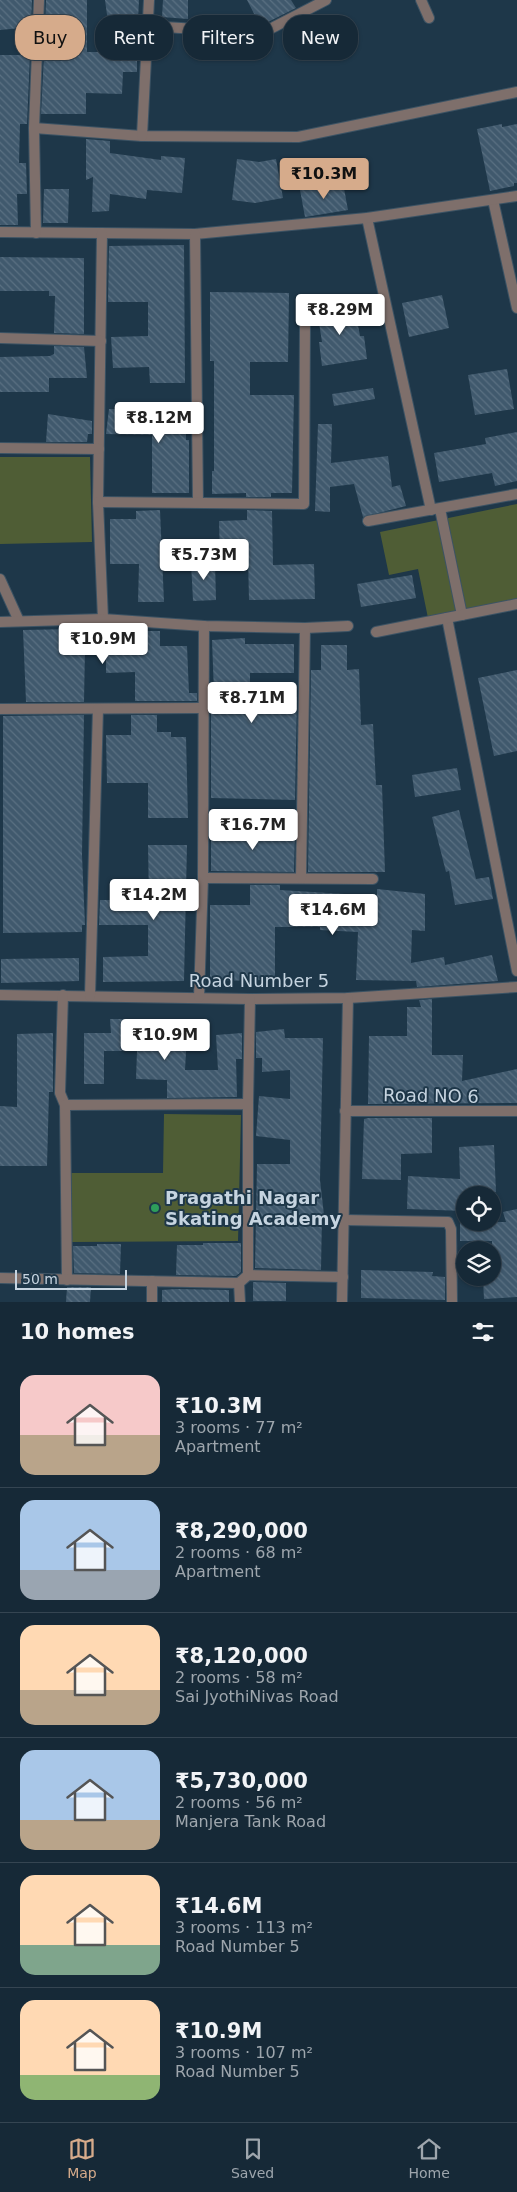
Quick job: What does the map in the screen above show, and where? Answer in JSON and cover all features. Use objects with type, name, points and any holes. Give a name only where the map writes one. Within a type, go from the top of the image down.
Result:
[{"type":"street","points":[[36,233],[34,128],[39,0]]},
{"type":"street","points":[[148,15],[149,0]]},
{"type":"street","points":[[273,27],[326,0]]},
{"type":"street","points":[[421,0],[429,18]]},
{"type":"street","points":[[142,136],[146,60]]},
{"type":"street","points":[[34,128],[142,136],[298,136],[517,92]]},
{"type":"street","points":[[0,232],[195,234],[368,218],[517,196]]},
{"type":"street","points":[[493,200],[517,308]]},
{"type":"street","points":[[368,218],[462,615]]},
{"type":"street","points":[[102,234],[98,502],[103,619]]},
{"type":"street","points":[[195,234],[198,502]]},
{"type":"street","points":[[98,502],[304,504],[306,324]]},
{"type":"street","points":[[0,338],[101,341]]},
{"type":"street","points":[[0,448],[99,449]]},
{"type":"street","points":[[368,521],[517,494]]},
{"type":"street","points":[[0,579],[19,621]]},
{"type":"street","points":[[376,632],[517,604]]},
{"type":"street","points":[[447,618],[517,971]]},
{"type":"street","points":[[0,622],[103,619],[204,626],[305,628],[348,626]]},
{"type":"street","points":[[199,997],[203,878],[204,626]]},
{"type":"street","points":[[301,878],[305,628]]},
{"type":"street","points":[[0,709],[203,708]]},
{"type":"street","points":[[90,996],[98,709]]},
{"type":"street","points":[[203,878],[372,879]]},
{"type":"street","name":"Road Number 5","points":[[0,995],[250,999],[348,998],[517,987]]},
{"type":"street","points":[[63,996],[60,1093],[65,1105],[67,1280]]},
{"type":"street","points":[[342,1302],[348,998]]},
{"type":"street","points":[[240,1302],[240,1283],[248,1275],[250,999]]},
{"type":"street","points":[[65,1105],[248,1104]]},
{"type":"street","name":"Road NO 6","points":[[345,1111],[517,1111]]},
{"type":"street","points":[[345,1220],[448,1222],[451,1229],[452,1302]]},
{"type":"street","points":[[248,1275],[343,1277]]},
{"type":"street","points":[[0,1278],[240,1283]]},
{"type":"street","points":[[152,1281],[152,1302]]},
{"type":"green space","points":[[0,457],[90,457],[92,542],[0,544]]},
{"type":"green space","points":[[517,504],[517,600],[428,618],[418,569],[389,575],[380,532]]},
{"type":"green space","name":"Pragathi Nagar Skating Academy","points":[[164,1114],[241,1115],[238,1241],[72,1242],[71,1173],[163,1173]]},
{"type":"building","points":[[0,0],[32,0],[31,15],[15,15],[15,29],[0,30]]},
{"type":"building","points":[[46,0],[87,0],[87,52],[95,52],[95,60],[137,60],[137,72],[123,72],[122,94],[86,93],[86,114],[41,114],[44,60],[85,60],[85,15],[45,15]]},
{"type":"building","points":[[105,0],[139,0],[138,15],[107,15]]},
{"type":"building","points":[[163,0],[188,0],[188,15],[183,15],[183,19],[173,18],[173,15],[162,15]]},
{"type":"building","points":[[247,0],[291,0],[296,8],[273,20],[273,15],[255,15]]},
{"type":"building","points":[[0,55],[15,55],[15,60],[30,60],[27,124],[20,124],[19,163],[26,163],[27,194],[17,194],[18,225],[0,225]]},
{"type":"building","points":[[502,124],[502,127],[517,124],[517,183],[514,183],[514,186],[490,191],[477,129]]},
{"type":"building","points":[[86,139],[110,141],[110,153],[161,160],[161,156],[185,158],[182,193],[147,190],[146,199],[110,194],[109,211],[92,212],[93,177],[86,180]]},
{"type":"building","points":[[237,159],[259,162],[276,159],[283,198],[255,203],[232,200]]},
{"type":"building","points":[[343,183],[348,210],[305,217],[300,190]]},
{"type":"building","points":[[44,189],[69,189],[68,223],[43,223]]},
{"type":"building","points":[[184,245],[185,383],[150,383],[149,367],[113,368],[111,337],[148,336],[148,302],[108,302],[109,246]]},
{"type":"building","points":[[0,257],[84,258],[84,334],[54,333],[55,296],[49,296],[49,291],[0,291]]},
{"type":"building","points":[[210,292],[289,293],[288,362],[250,362],[250,395],[294,395],[292,493],[271,493],[271,497],[246,497],[246,493],[212,494],[212,471],[214,471],[214,361],[210,361]]},
{"type":"building","points":[[442,295],[449,328],[409,337],[402,303]]},
{"type":"building","points":[[354,303],[360,336],[364,336],[367,359],[322,366],[319,342],[322,342],[317,310]]},
{"type":"building","points":[[54,346],[84,347],[87,378],[49,378],[49,392],[0,392],[0,357],[50,356],[54,354]]},
{"type":"building","points":[[507,369],[514,409],[475,415],[468,375]]},
{"type":"building","points":[[373,388],[375,399],[334,406],[332,394]]},
{"type":"building","points":[[109,409],[186,410],[186,440],[189,440],[189,493],[152,493],[152,435],[106,434]]},
{"type":"building","points":[[48,414],[92,421],[92,434],[88,434],[87,442],[46,442]]},
{"type":"building","points":[[318,424],[332,424],[331,463],[388,456],[392,487],[400,485],[406,506],[363,517],[354,484],[330,487],[330,512],[315,511]]},
{"type":"building","points":[[517,432],[517,481],[495,486],[492,473],[439,482],[434,453],[486,444],[485,438]]},
{"type":"building","points":[[160,510],[164,602],[138,602],[139,564],[110,564],[110,519],[136,519],[136,511]]},
{"type":"building","points":[[247,510],[272,511],[273,565],[314,564],[315,599],[249,600],[248,558],[220,559],[219,521],[247,520]]},
{"type":"building","points":[[191,562],[215,562],[216,600],[193,601]]},
{"type":"building","points":[[412,575],[416,598],[361,607],[357,584]]},
{"type":"building","points":[[74,629],[74,632],[103,632],[103,634],[136,634],[136,631],[160,631],[160,646],[187,646],[189,693],[197,693],[197,701],[135,701],[135,672],[106,673],[106,648],[85,648],[84,702],[26,702],[23,630]]},
{"type":"building","points":[[245,638],[245,644],[294,644],[294,673],[250,673],[250,697],[297,697],[295,800],[211,798],[211,693],[214,693],[212,640]]},
{"type":"building","points":[[321,645],[347,645],[347,670],[359,669],[361,725],[373,724],[376,785],[382,785],[385,872],[308,872],[311,670],[321,670]]},
{"type":"building","points":[[517,670],[517,751],[494,756],[478,678]]},
{"type":"building","points":[[84,715],[82,855],[85,925],[82,925],[82,932],[3,933],[3,716]]},
{"type":"building","points":[[131,715],[157,715],[157,732],[171,732],[171,737],[186,737],[188,818],[148,818],[148,783],[107,783],[106,735],[131,735]]},
{"type":"building","points":[[457,768],[461,790],[415,797],[412,775]]},
{"type":"building","points":[[459,810],[476,879],[489,877],[493,899],[455,905],[449,871],[446,872],[432,817]]},
{"type":"building","points":[[211,830],[295,830],[294,872],[211,871]]},
{"type":"building","points":[[148,845],[187,845],[184,981],[103,982],[103,957],[148,956],[148,925],[99,925],[100,900],[149,900]]},
{"type":"building","points":[[250,885],[280,885],[280,890],[377,896],[377,889],[425,894],[425,931],[412,930],[411,963],[444,957],[445,965],[492,955],[498,981],[417,987],[416,981],[356,980],[358,932],[320,930],[320,927],[275,927],[275,980],[210,981],[210,905],[250,905]]},
{"type":"building","points":[[79,958],[79,981],[1,983],[1,959]]},
{"type":"building","points":[[432,999],[432,1055],[463,1055],[462,1081],[517,1069],[517,1103],[368,1104],[369,1036],[407,1036],[407,1007],[421,1007],[419,1000]]},
{"type":"building","points":[[110,1019],[133,1019],[134,1034],[187,1034],[185,1070],[218,1070],[216,1035],[242,1033],[242,1059],[236,1059],[237,1097],[167,1098],[167,1080],[136,1079],[137,1051],[104,1051],[104,1084],[84,1084],[84,1033],[111,1033]]},
{"type":"building","points":[[284,1029],[285,1038],[323,1038],[320,1180],[324,1215],[322,1215],[321,1270],[255,1268],[257,1164],[290,1164],[290,1140],[256,1136],[259,1096],[290,1099],[290,1070],[262,1072],[262,1058],[256,1058],[256,1032]]},
{"type":"building","points":[[53,1033],[53,1092],[49,1092],[47,1166],[0,1166],[0,1106],[17,1107],[17,1034]]},
{"type":"building","points":[[432,1118],[432,1153],[401,1154],[401,1180],[362,1179],[364,1119]]},
{"type":"building","points":[[494,1145],[496,1186],[456,1186],[456,1211],[407,1209],[408,1176],[460,1179],[459,1147]]},
{"type":"building","points":[[517,1209],[517,1297],[484,1299],[483,1286],[501,1286],[501,1241],[460,1241],[460,1231],[501,1231],[501,1222],[506,1222],[503,1212]]},
{"type":"building","points":[[203,1243],[241,1243],[241,1272],[236,1276],[176,1275],[177,1245],[203,1245]]},
{"type":"building","points":[[97,1244],[121,1244],[120,1274],[74,1273],[73,1246],[97,1246]]},
{"type":"building","points":[[361,1270],[433,1272],[432,1276],[445,1277],[445,1300],[361,1298]]},
{"type":"building","points":[[253,1282],[286,1283],[286,1301],[253,1301]]},
{"type":"building","points":[[67,1287],[91,1287],[90,1302],[66,1302]]},
{"type":"building","points":[[162,1290],[229,1290],[229,1302],[162,1302]]},
{"type":"place","name":"Pragathi Nagar Skating Academy","points":[[155,1208]]}]
